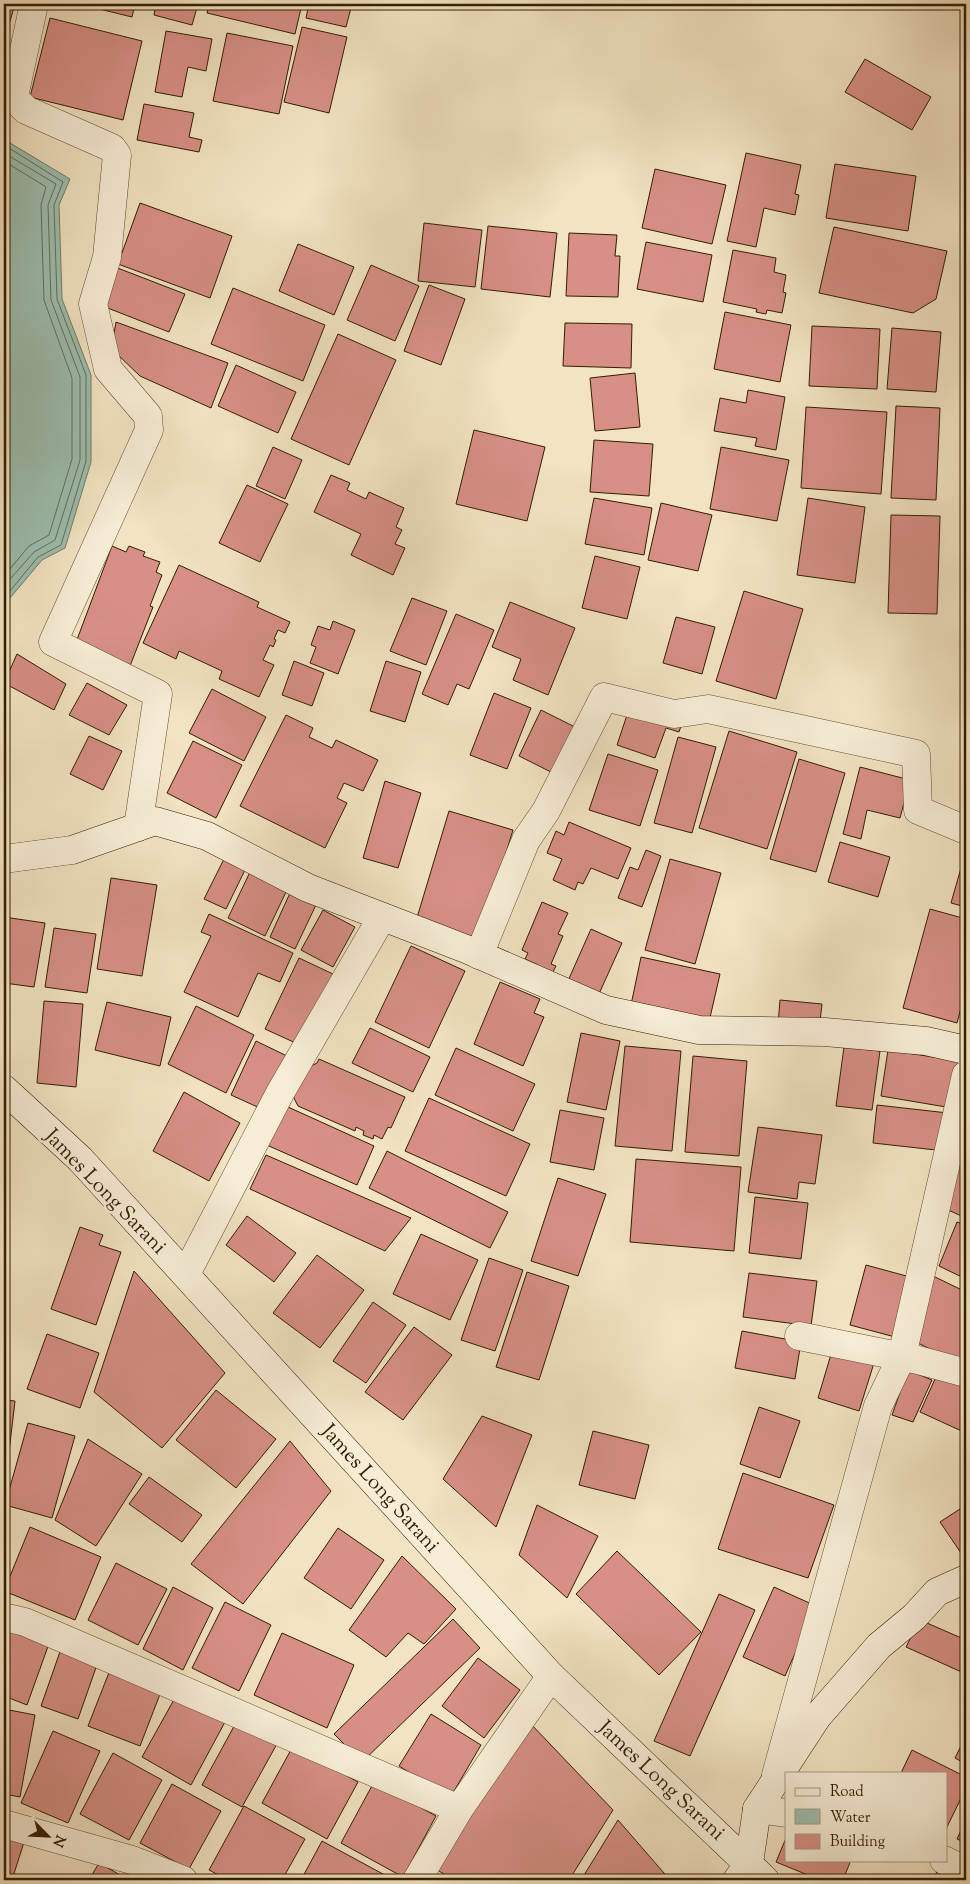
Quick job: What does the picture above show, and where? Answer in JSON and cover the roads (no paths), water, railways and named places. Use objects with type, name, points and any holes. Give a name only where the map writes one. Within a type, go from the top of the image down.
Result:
[{"type":"street","points":[[34,4],[15,92],[16,100],[26,110],[112,148],[117,155],[107,257],[93,304],[108,368],[148,416],[149,430],[53,642],[158,694],[138,826]]},
{"type":"street","points":[[478,955],[526,840],[546,811],[604,697],[674,714],[708,709],[916,754],[918,810],[966,830]]},
{"type":"street","points":[[4,859],[72,850],[155,820],[207,836],[308,888],[478,955],[606,1010],[699,1030],[825,1032],[926,1041],[966,1050]]},
{"type":"street","points":[[186,1274],[280,1093],[382,918]]},
{"type":"street","points":[[775,1781],[878,1406],[902,1356],[966,1075]]},
{"type":"street","name":"James Long Sarani","points":[[4,1089],[80,1159],[551,1676],[750,1874]]},
{"type":"street","points":[[799,1336],[902,1356],[966,1373]]},
{"type":"street","points":[[750,1874],[757,1809],[816,1716],[879,1646],[914,1617],[936,1592],[966,1579]]},
{"type":"street","points":[[4,1617],[25,1622],[459,1809]]},
{"type":"street","points":[[417,1880],[459,1809],[551,1676]]},
{"type":"street","points":[[757,1809],[785,1813]]},
{"type":"street","points":[[4,1824],[132,1860],[183,1880]]},
{"type":"street","points":[[948,1862],[966,1871]]},
{"type":"water","points":[[4,142],[10,143],[70,179],[59,205],[62,299],[91,375],[91,462],[65,548],[42,560],[10,598],[4,597]]}]
